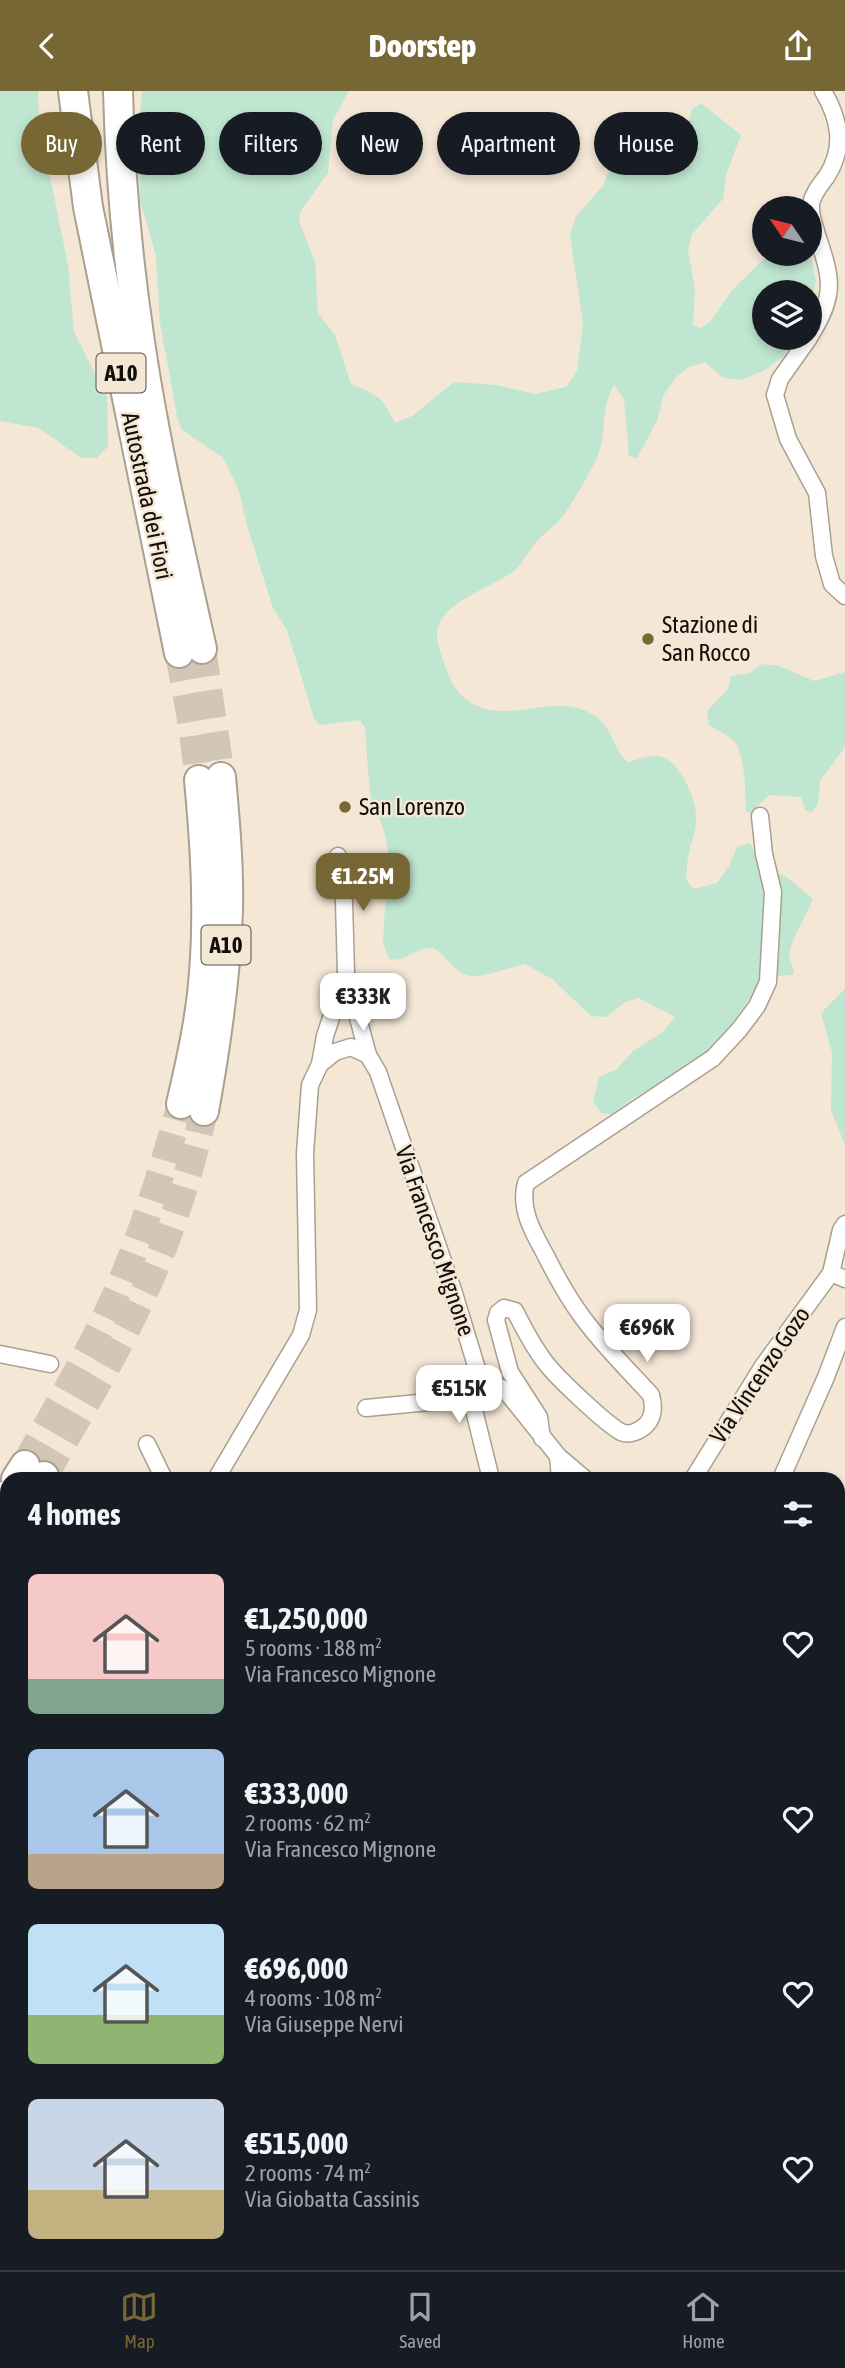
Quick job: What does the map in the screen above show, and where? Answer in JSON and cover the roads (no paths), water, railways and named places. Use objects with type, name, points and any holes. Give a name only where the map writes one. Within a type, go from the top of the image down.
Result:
[{"type":"highway","name":"Autostrada dei Fiori","points":[[73,91],[88,207],[190,651],[139,337],[123,197],[118,91]]},
{"type":"highway","name":"A10","points":[[193,1108],[217,1033],[228,909],[227,846],[210,778]]},
{"type":"street","points":[[822,316],[830,296],[829,274],[811,217],[811,202],[834,164],[842,137],[833,108],[823,91]]},
{"type":"street","points":[[801,350],[780,379],[775,395],[788,439],[817,493],[824,557],[832,584],[845,596]]},
{"type":"street","points":[[542,1437],[538,1417],[510,1372],[496,1320],[498,1313],[504,1308],[515,1311],[528,1338],[547,1365],[623,1433],[631,1433],[646,1426],[653,1411],[650,1395],[584,1321],[567,1296],[533,1232],[524,1207],[523,1192],[526,1183],[713,1058],[757,1006],[768,982],[773,891],[764,854],[760,816]]},
{"type":"street","name":"Via Francesco Mignone","points":[[338,856],[344,902],[346,973],[368,1055],[378,1072],[431,1224],[481,1382]]},
{"type":"street","name":"Via Francesco Mignone","points":[[220,1472],[301,1335],[308,1310],[305,1153],[310,1085],[320,1064],[325,1036],[346,973]]},
{"type":"street","points":[[320,1064],[335,1052],[351,1048],[368,1055]]},
{"type":"street","points":[[838,1276],[841,1230],[845,1224]]},
{"type":"street","name":"Via Vincenzo Gozo","points":[[697,1472],[763,1366],[838,1276]]},
{"type":"street","points":[[784,1472],[845,1327]]},
{"type":"street","points":[[0,1354],[50,1364]]},
{"type":"street","points":[[489,1472],[471,1398],[481,1382],[492,1383],[505,1390],[558,1456],[577,1472]]},
{"type":"street","points":[[366,1408],[471,1398]]},
{"type":"street","points":[[147,1444],[161,1472]]},
{"type":"street","points":[[558,1456],[559,1472]]},
{"type":"tunnel","points":[[202,649],[221,777]]},
{"type":"tunnel","points":[[179,653],[199,780]]},
{"type":"tunnel","points":[[25,1465],[90,1348],[124,1276],[155,1191],[181,1104]]},
{"type":"tunnel","points":[[46,1472],[110,1360],[146,1288],[180,1201],[204,1111]]},
{"type":"place","name":"Stazione di San Rocco","points":[[648,639]]},
{"type":"place","name":"San Lorenzo","points":[[345,807]]}]
